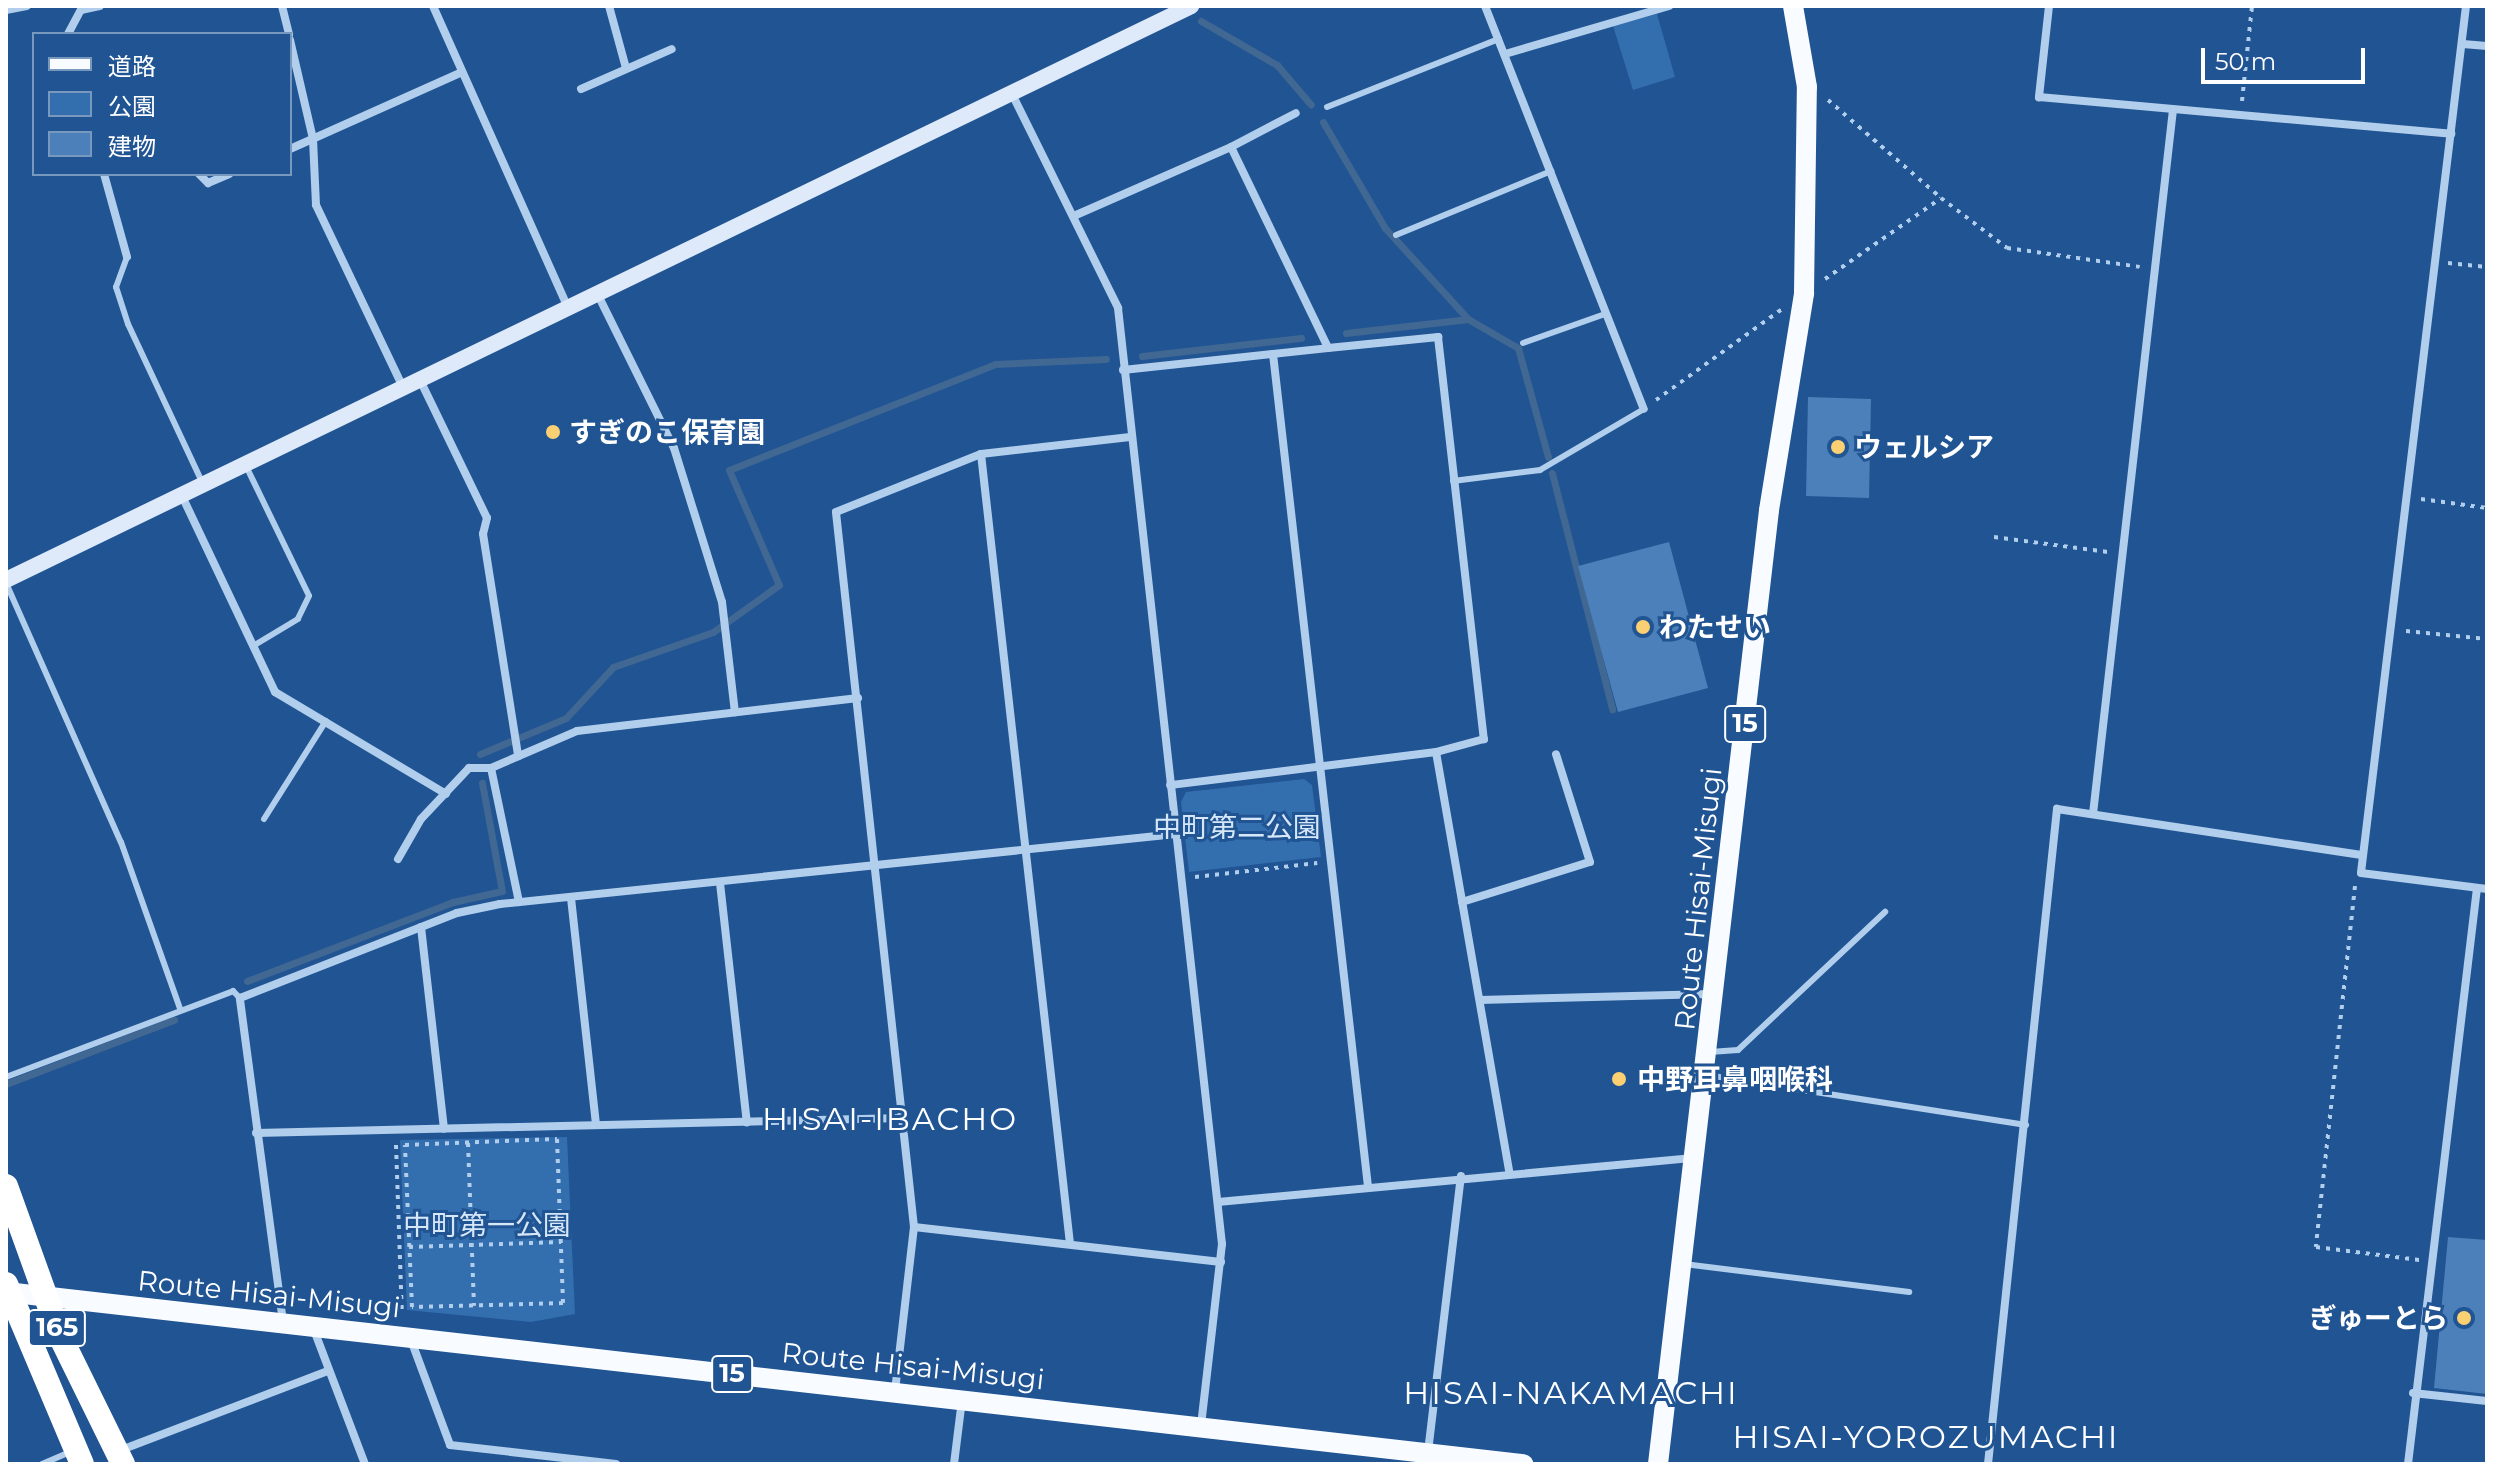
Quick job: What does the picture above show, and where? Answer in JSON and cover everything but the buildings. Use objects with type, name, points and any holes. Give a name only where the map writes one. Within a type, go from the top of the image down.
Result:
[{"type":"highway","name":"165","points":[[6,1186],[46,1298],[120,1458]]},
{"type":"highway","name":"165","points":[[7,1290],[78,1457]]},
{"type":"main road","name":"Route Hisai-Misugi","points":[[1658,1464],[1710,1052],[1713,994],[1779,437],[1804,293],[1807,87],[1793,6]]},
{"type":"main road","name":"Route Hisai-Misugi","points":[[7,1290],[46,1298],[1428,1452],[1454,1460],[1523,1464]]},
{"type":"street","points":[[6,10],[27,6]]},
{"type":"street","points":[[69,32],[78,8],[100,6]]},
{"type":"street","points":[[282,6],[288,32]]},
{"type":"street","points":[[433,6],[567,306]]},
{"type":"street","points":[[609,6],[626,68]]},
{"type":"street","points":[[6,581],[1010,89],[1191,6]]},
{"type":"street","points":[[1485,6],[1644,409]]},
{"type":"street","points":[[1505,54],[1669,6]]},
{"type":"street","points":[[2049,6],[2039,97],[2451,134]]},
{"type":"street","points":[[2466,6],[2411,498],[2388,629],[2361,873],[2487,889]]},
{"type":"street","points":[[2463,44],[2487,46]]},
{"type":"street","points":[[292,49],[313,139],[319,213],[403,387]]},
{"type":"street","points":[[581,89],[672,49]]},
{"type":"street","points":[[292,148],[462,72]]},
{"type":"street","points":[[1010,89],[1076,215],[1118,308],[1130,437],[1218,1202],[1221,1262],[1201,1426]]},
{"type":"street","points":[[2093,814],[2127,554],[2173,110]]},
{"type":"street","points":[[1076,215],[1231,147],[1296,113]]},
{"type":"street","points":[[1231,147],[1328,348]]},
{"type":"street","points":[[105,176],[127,257]]},
{"type":"street","points":[[201,176],[208,183],[224,176]]},
{"type":"street","points":[[597,293],[674,448],[724,616],[735,712]]},
{"type":"street","points":[[1123,370],[1438,337],[1484,739],[1436,752],[1170,785]]},
{"type":"street","points":[[1273,354],[1368,1187]]},
{"type":"street","points":[[420,380],[487,518],[483,534],[510,736],[517,753]]},
{"type":"street","points":[[895,1392],[914,1227],[836,512],[981,454],[1130,437]]},
{"type":"street","points":[[981,454],[1070,1244]]},
{"type":"street","points":[[182,496],[275,692],[446,794]]},
{"type":"street","points":[[398,859],[469,768],[491,768],[517,753],[577,731],[858,698]]},
{"type":"street","points":[[1436,752],[1509,1171]]},
{"type":"street","points":[[1462,902],[1590,862],[1556,754]]},
{"type":"street","points":[[491,768],[519,902]]},
{"type":"street","points":[[1988,1464],[2057,809],[2362,855]]},
{"type":"street","points":[[283,1322],[240,998],[421,927],[519,902],[1176,834]]},
{"type":"street","points":[[720,883],[747,1122]]},
{"type":"street","points":[[2408,1464],[2413,1393],[2477,888]]},
{"type":"street","points":[[571,898],[596,1125]]},
{"type":"street","points":[[421,927],[444,1129]]},
{"type":"street","points":[[1480,1000],[1713,994]]},
{"type":"street","points":[[256,1133],[904,1118]]},
{"type":"street","points":[[1218,1202],[1509,1171],[1697,1158]]},
{"type":"street","points":[[1428,1452],[1461,1176]]},
{"type":"street","points":[[914,1227],[1221,1262]]},
{"type":"street","points":[[313,1326],[365,1464]]},
{"type":"street","points":[[410,1338],[450,1445],[526,1459],[616,1464]]},
{"type":"street","points":[[120,1458],[328,1371]]},
{"type":"street","points":[[2413,1393],[2487,1401]]},
{"type":"street","points":[[954,1464],[962,1399]]},
{"type":"lane","points":[[1327,107],[1499,39]]},
{"type":"lane","points":[[1396,235],[1551,171]]},
{"type":"lane","points":[[127,257],[116,287],[128,324],[203,486]]},
{"type":"lane","points":[[1523,343],[1605,314]]},
{"type":"lane","points":[[1453,481],[1540,470],[1644,409]]},
{"type":"lane","points":[[246,466],[309,596],[298,619],[253,646]]},
{"type":"lane","points":[[6,581],[121,842],[180,1009]]},
{"type":"lane","points":[[264,819],[326,721]]},
{"type":"lane","points":[[1710,1052],[1738,1050],[1885,912]]},
{"type":"lane","points":[[6,1077],[233,991],[240,998]]},
{"type":"lane","points":[[1707,1075],[2026,1125]]},
{"type":"lane","points":[[1684,1264],[1909,1292]]},
{"type":"lane","points":[[42,1464],[78,1457]]},
{"type":"path","points":[[2241,116],[2252,6]]},
{"type":"path","points":[[1807,87],[1941,198],[2007,248],[2158,269]]},
{"type":"path","points":[[1644,409],[1941,198]]},
{"type":"path","points":[[2437,262],[2487,267]]},
{"type":"path","points":[[2411,498],[2487,508]]},
{"type":"path","points":[[1994,537],[2127,554]]},
{"type":"path","points":[[2388,629],[2487,639]]},
{"type":"path","points":[[1180,879],[1331,862]]},
{"type":"path","points":[[2361,873],[2348,927],[2316,1247],[2429,1262]]},
{"type":"path","points":[[396,1130],[402,1314]]},
{"type":"path","points":[[557,1139],[561,1242],[563,1303],[412,1307],[405,1145],[557,1139]]},
{"type":"path","points":[[468,1143],[474,1306]]},
{"type":"path","points":[[409,1247],[561,1242]]},
{"type":"green space","points":[[1657,14],[1675,77],[1633,90],[1613,26]]},
{"type":"green space","name":"中町第二公園","points":[[1304,779],[1312,785],[1321,857],[1189,872],[1181,802],[1186,792]]},
{"type":"green space","name":"中町第一公園","points":[[567,1137],[575,1314],[531,1322],[407,1310],[400,1140]]},
{"type":"waterway","points":[[1201,21],[1277,65],[1311,105]]},
{"type":"waterway","points":[[1323,122],[1385,228],[1468,319],[1518,348],[1548,457]]},
{"type":"waterway","points":[[1346,333],[1468,319]]},
{"type":"waterway","points":[[1142,356],[1301,338]]},
{"type":"waterway","points":[[480,754],[566,718],[613,667],[713,632],[779,585],[729,470],[995,364],[1106,359]]},
{"type":"waterway","points":[[1552,473],[1612,709]]},
{"type":"waterway","points":[[247,981],[453,902],[502,891],[482,783]]},
{"type":"waterway","points":[[6,1084],[174,1020]]},
{"type":"place","name":"すぎのこ保育園","points":[[553,432]]},
{"type":"place","name":"ウェルシア","points":[[1838,447]]},
{"type":"place","name":"わたせい","points":[[1643,627]]},
{"type":"place","name":"中野耳鼻咽喉科","points":[[1619,1079]]},
{"type":"place","name":"ぎゅーとら","points":[[2464,1318]]},
{"type":"district","name":"HISAI-IBACHO","points":[[890,1119]]},
{"type":"district","name":"HISAI-NAKAMACHI","points":[[1571,1393]]},
{"type":"district","name":"HISAI-YOROZUMACHI","points":[[1926,1437]]}]
